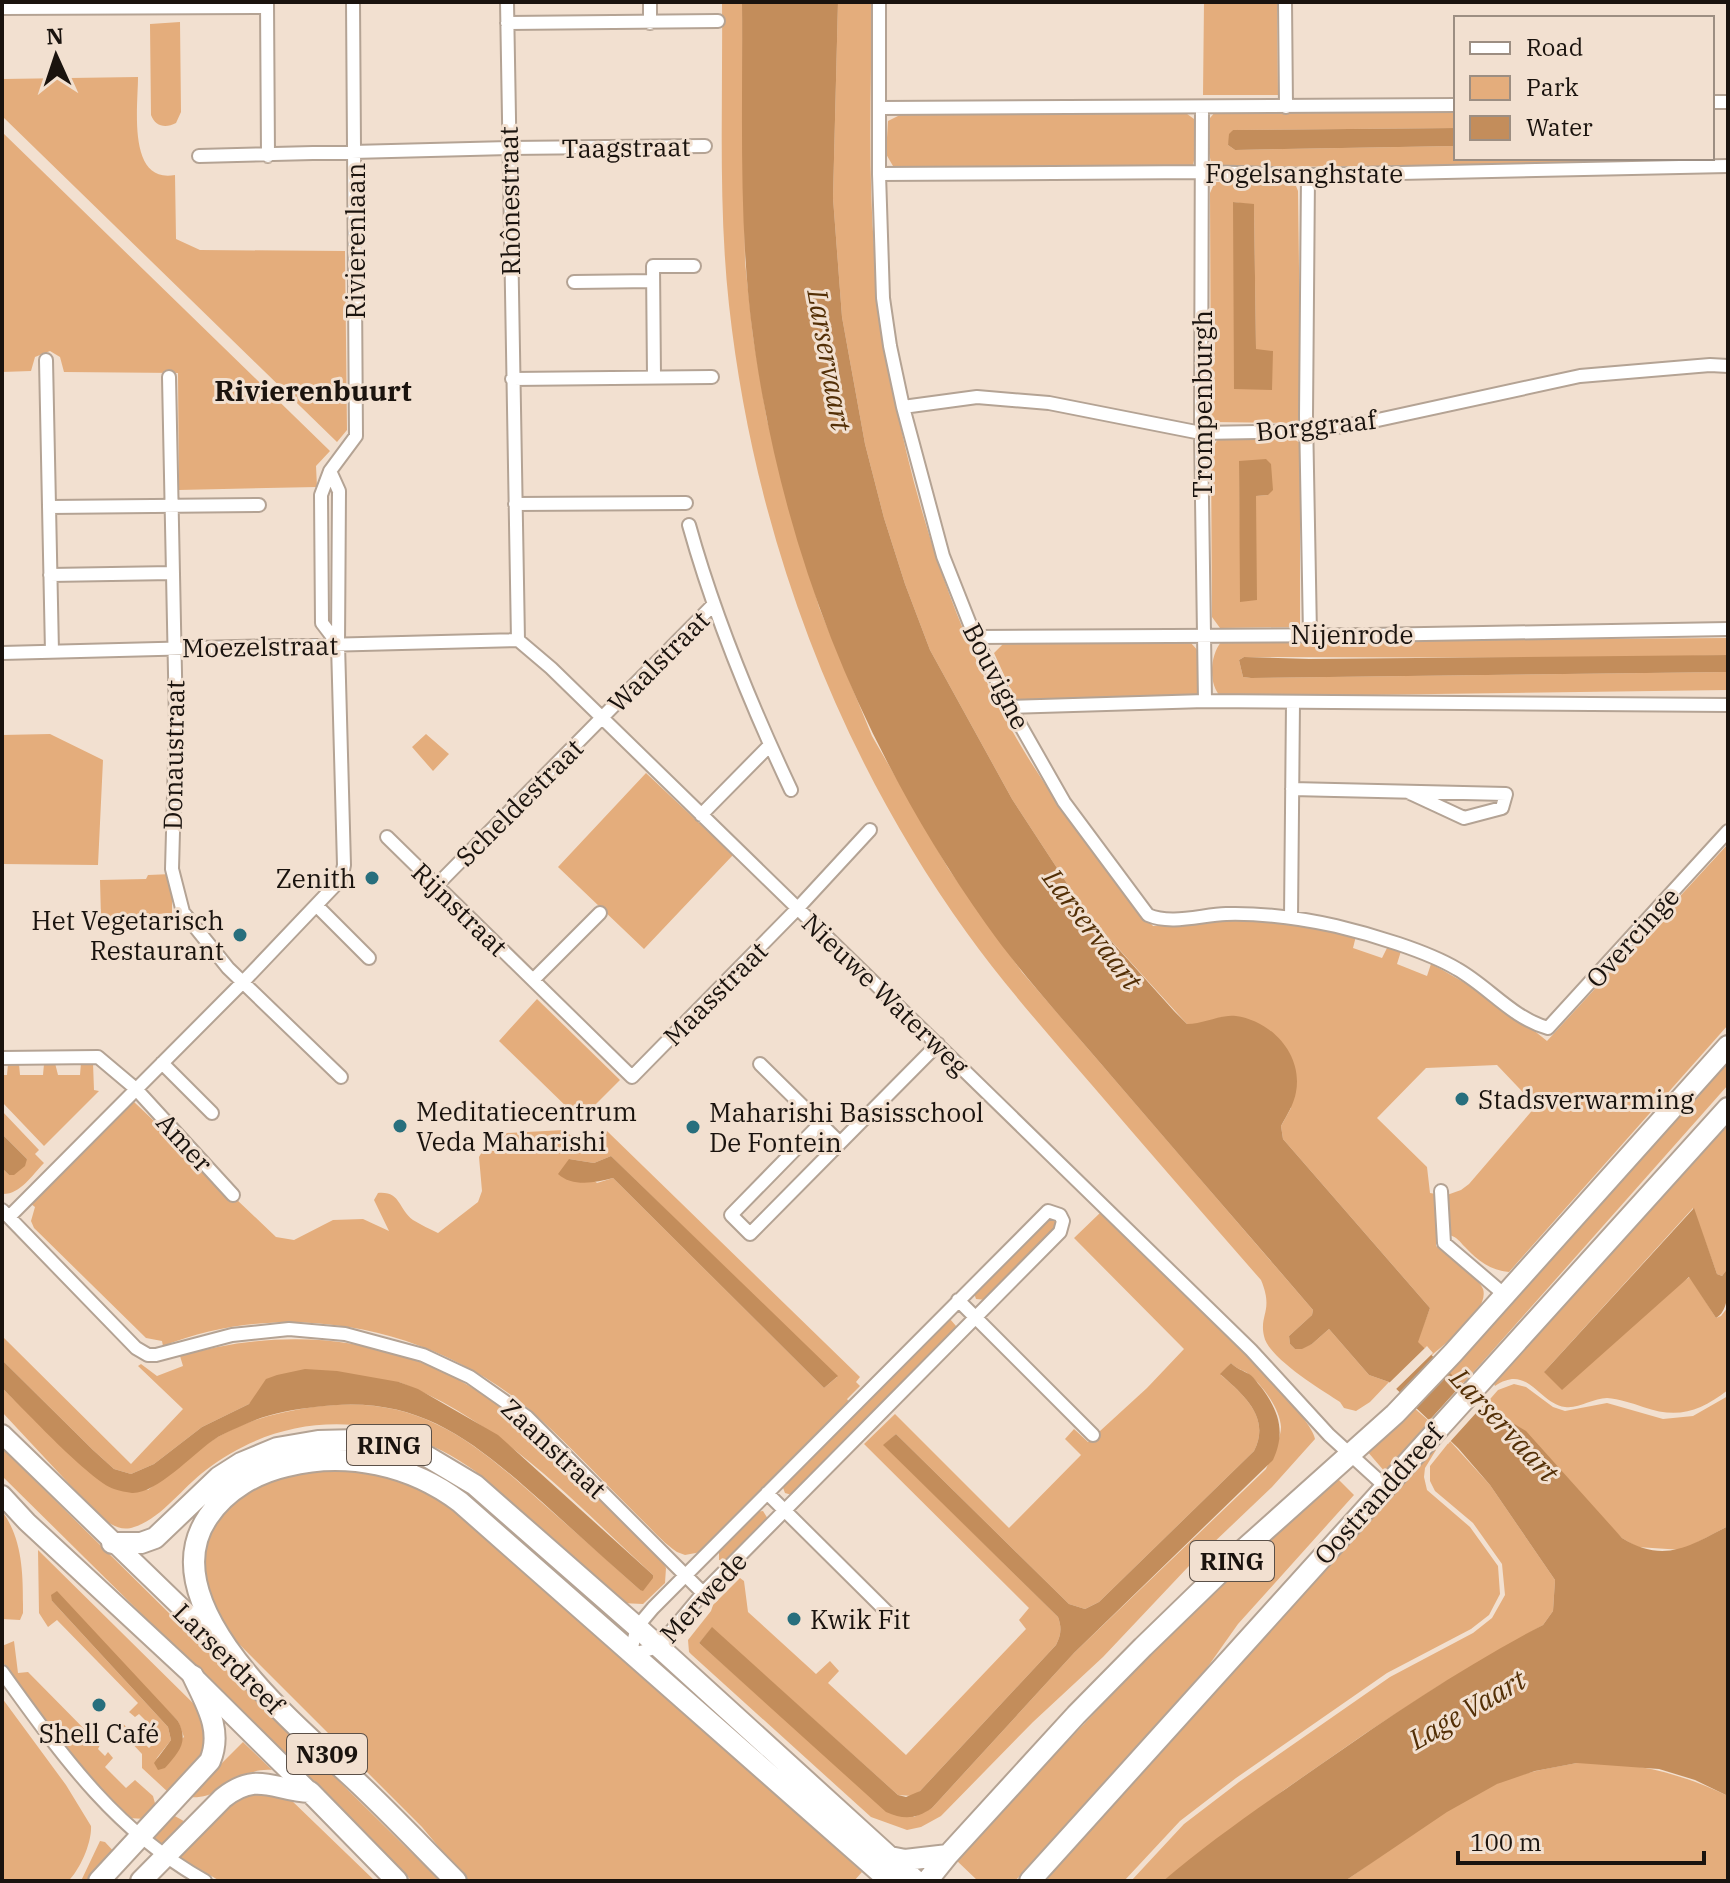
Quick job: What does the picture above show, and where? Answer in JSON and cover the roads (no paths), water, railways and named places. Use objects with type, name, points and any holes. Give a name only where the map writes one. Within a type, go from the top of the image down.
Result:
[{"type":"main road","name":"Oostranddreef","points":[[927,1881],[1076,1715],[1143,1647],[1242,1551],[1395,1414],[1506,1296],[1728,1046]]},
{"type":"main road","name":"Oostranddreef","points":[[1030,1881],[1728,1108]]},
{"type":"main road","name":"Larserdreef","points":[[2,1434],[230,1655],[289,1719],[456,1881]]},
{"type":"main road","name":"RING","points":[[112,1543],[141,1543],[155,1538],[219,1477],[265,1453],[318,1441],[376,1442],[428,1457],[475,1485],[637,1627],[890,1881]]},
{"type":"main road","name":"RING","points":[[230,1655],[210,1620],[196,1580],[196,1550],[204,1522],[222,1498],[262,1474],[297,1464],[336,1460],[393,1468],[450,1494],[630,1655],[880,1868],[916,1881]]},
{"type":"main road","name":"Larserdreef","points":[[2,1495],[27,1522],[193,1676],[397,1881]]},
{"type":"main road","points":[[99,1881],[204,1770],[216,1743],[213,1721],[193,1676]]},
{"type":"main road","points":[[141,1881],[231,1792],[246,1784],[270,1783],[288,1791],[310,1792]]},
{"type":"main road","points":[[880,1868],[905,1860],[948,1855]]},
{"type":"street","name":"Rivierenlaan","points":[[6,1214],[243,982],[341,879],[344,865],[338,644],[322,623],[321,495],[330,471],[356,436],[353,2]]},
{"type":"street","name":"Rhônestraat","points":[[507,2],[518,640]]},
{"type":"street","points":[[650,2],[650,23]]},
{"type":"street","name":"Bouvigne","points":[[879,2],[883,298],[903,407],[943,556],[975,637],[1010,707],[1064,802],[1148,915],[1160,920],[1226,914],[1266,915],[1337,926],[1406,947],[1456,968],[1530,1023]]},
{"type":"street","points":[[1285,2],[1286,107]]},
{"type":"street","points":[[2,8],[267,4],[268,156]]},
{"type":"street","points":[[507,23],[718,21]]},
{"type":"street","points":[[880,108],[1454,105]]},
{"type":"street","name":"Trompenburgh","points":[[1202,107],[1201,433],[1205,701]]},
{"type":"street","name":"Taagstraat","points":[[199,156],[705,146]]},
{"type":"street","name":"Fogelsanghstate","points":[[879,174],[1202,172],[1308,175],[1728,166]]},
{"type":"street","points":[[1308,175],[1310,634]]},
{"type":"street","points":[[654,377],[653,266],[694,266]]},
{"type":"street","points":[[574,282],[653,281]]},
{"type":"street","points":[[46,360],[52,652]]},
{"type":"street","name":"Borggraaf","points":[[903,407],[977,397],[1049,403],[1201,433],[1307,431],[1364,423],[1580,376],[1728,366]]},
{"type":"street","name":"Donaustraat","points":[[169,377],[176,722],[172,869],[183,912],[243,982]]},
{"type":"street","points":[[512,379],[712,377]]},
{"type":"street","points":[[515,504],[686,503]]},
{"type":"street","points":[[49,507],[259,505]]},
{"type":"street","name":"Waalstraat","points":[[689,525],[714,604],[791,790]]},
{"type":"street","points":[[50,575],[173,573]]},
{"type":"street","name":"Waalstraat","points":[[602,718],[714,604]]},
{"type":"street","name":"Nijenrode","points":[[975,637],[1728,629]]},
{"type":"street","name":"Moezelstraat","points":[[2,653],[518,640]]},
{"type":"street","name":"Nieuwe Waterweg","points":[[518,640],[938,1044],[1251,1350],[1329,1435],[1386,1487]]},
{"type":"street","points":[[1010,707],[1205,701],[1728,705]]},
{"type":"street","points":[[1291,918],[1293,703]]},
{"type":"street","name":"Scheldestraat","points":[[437,885],[602,718]]},
{"type":"street","points":[[701,815],[770,745]]},
{"type":"street","points":[[1292,789],[1506,794],[1502,808],[1464,818],[1408,792]]},
{"type":"street","points":[[797,909],[870,830]]},
{"type":"street","name":"Overcinge","points":[[1530,1023],[1548,1028],[1728,831]]},
{"type":"street","name":"Rijnstraat","points":[[387,837],[632,1077]]},
{"type":"street","points":[[317,906],[369,958]]},
{"type":"street","name":"Maasstraat","points":[[632,1077],[797,909]]},
{"type":"street","points":[[533,980],[600,913]]},
{"type":"street","points":[[243,982],[341,1077]]},
{"type":"street","points":[[820,1124],[731,1215],[750,1234],[938,1044]]},
{"type":"street","points":[[2,1058],[98,1057],[136,1089]]},
{"type":"street","name":"Amer","points":[[162,1063],[212,1113]]},
{"type":"street","points":[[760,1064],[840,1143]]},
{"type":"street","name":"Amer","points":[[136,1089],[233,1195]]},
{"type":"street","points":[[1441,1191],[1444,1243],[1506,1296]]},
{"type":"street","name":"Merwede","points":[[1055,1212],[1060,1215],[1063,1221],[1060,1232],[703,1593],[658,1647],[630,1655],[637,1627],[767,1493],[1043,1214],[1055,1212]]},
{"type":"street","name":"Zaanstraat","points":[[6,1214],[136,1348],[148,1355],[164,1354],[232,1335],[289,1329],[345,1334],[398,1346],[470,1377],[527,1417],[703,1593]]},
{"type":"street","points":[[958,1300],[1093,1435]]},
{"type":"street","points":[[767,1493],[891,1616]]},
{"type":"street","points":[[2,1672],[100,1800],[165,1857],[205,1881]]},
{"type":"water","points":[[742,2],[838,2],[833,198],[842,317],[865,444],[884,518],[930,650],[1012,799],[1087,914],[1187,1024],[1230,1016],[1249,1019],[1273,1032],[1290,1053],[1297,1078],[1296,1092],[1281,1126],[1283,1139],[1430,1308],[1418,1342],[1484,1406],[1526,1431],[1622,1538],[1637,1546],[1664,1551],[1689,1545],[1728,1526],[1728,1796],[1695,1780],[1659,1769],[1577,1763],[1535,1771],[1497,1784],[1447,1812],[1345,1881],[1163,1881],[1240,1821],[1374,1728],[1543,1625],[1553,1611],[1555,1580],[1490,1485],[1458,1448],[1389,1382],[1369,1375],[1329,1329],[1302,1349],[1295,1349],[1290,1344],[1289,1336],[1312,1315],[1313,1310],[1016,964],[941,857],[901,788],[865,717],[807,570],[784,494],[766,416],[753,336],[745,253]]},
{"type":"water","points":[[1454,128],[1454,146],[1235,150],[1228,145],[1229,134],[1233,130]]},
{"type":"water","points":[[1233,202],[1254,204],[1256,349],[1273,351],[1272,390],[1234,389]]},
{"type":"water","points":[[1266,459],[1271,464],[1273,490],[1268,495],[1256,496],[1257,600],[1240,602],[1239,461]]},
{"type":"water","points":[[1728,655],[1728,672],[1251,678],[1243,677],[1239,660],[1244,657]]},
{"type":"water","points":[[2,1134],[27,1159],[25,1166],[14,1175],[9,1175],[2,1168]]},
{"type":"water","points":[[611,1156],[838,1376],[824,1388],[613,1178],[577,1182],[558,1174],[569,1159],[594,1163]]},
{"type":"water","points":[[1694,1208],[1717,1274],[1722,1276],[1728,1268],[1727,1297],[1721,1314],[1716,1318],[1689,1277],[1562,1390],[1544,1372]]},
{"type":"water","points":[[2,1360],[114,1469],[131,1474],[154,1464],[202,1427],[249,1404],[266,1379],[277,1375],[305,1369],[337,1371],[399,1382],[418,1389],[498,1435],[653,1578],[643,1591],[640,1590],[515,1478],[465,1440],[412,1414],[383,1407],[351,1404],[267,1416],[215,1439],[174,1473],[142,1492],[116,1490],[89,1473],[2,1388]]},
{"type":"water","points":[[1231,1363],[1253,1377],[1276,1413],[1280,1431],[1273,1460],[1074,1653],[926,1812],[910,1817],[886,1812],[699,1643],[712,1627],[898,1795],[906,1797],[920,1791],[1056,1645],[1060,1625],[1058,1617],[883,1445],[896,1434],[1069,1604],[1085,1609],[1099,1602],[1254,1451],[1259,1428],[1257,1418],[1246,1399],[1220,1374]]},
{"type":"water","points":[[57,1591],[178,1721],[182,1741],[178,1752],[165,1768],[158,1770],[154,1763],[171,1740],[168,1727],[52,1601],[51,1595]]},
{"type":"place","name":"Zenith","points":[[372,878]]},
{"type":"place","name":"Het Vegetarisch Restaurant","points":[[240,935]]},
{"type":"place","name":"Stadsverwarming","points":[[1462,1099]]},
{"type":"place","name":"Meditatiecentrum Veda Maharishi","points":[[400,1126]]},
{"type":"place","name":"Maharishi Basisschool De Fontein","points":[[693,1127]]},
{"type":"place","name":"Kwik Fit","points":[[794,1619]]},
{"type":"place","name":"Shell Café","points":[[99,1705]]},
{"type":"district","name":"Rivierenbuurt","points":[[313,390]]},
{"type":"water label","name":"Larservaart","points":[[830,360]]},
{"type":"water label","name":"Larservaart","points":[[1093,929]]},
{"type":"water label","name":"Larservaart","points":[[1505,1425]]},
{"type":"water label","name":"Lage Vaart","points":[[1467,1709]]}]
